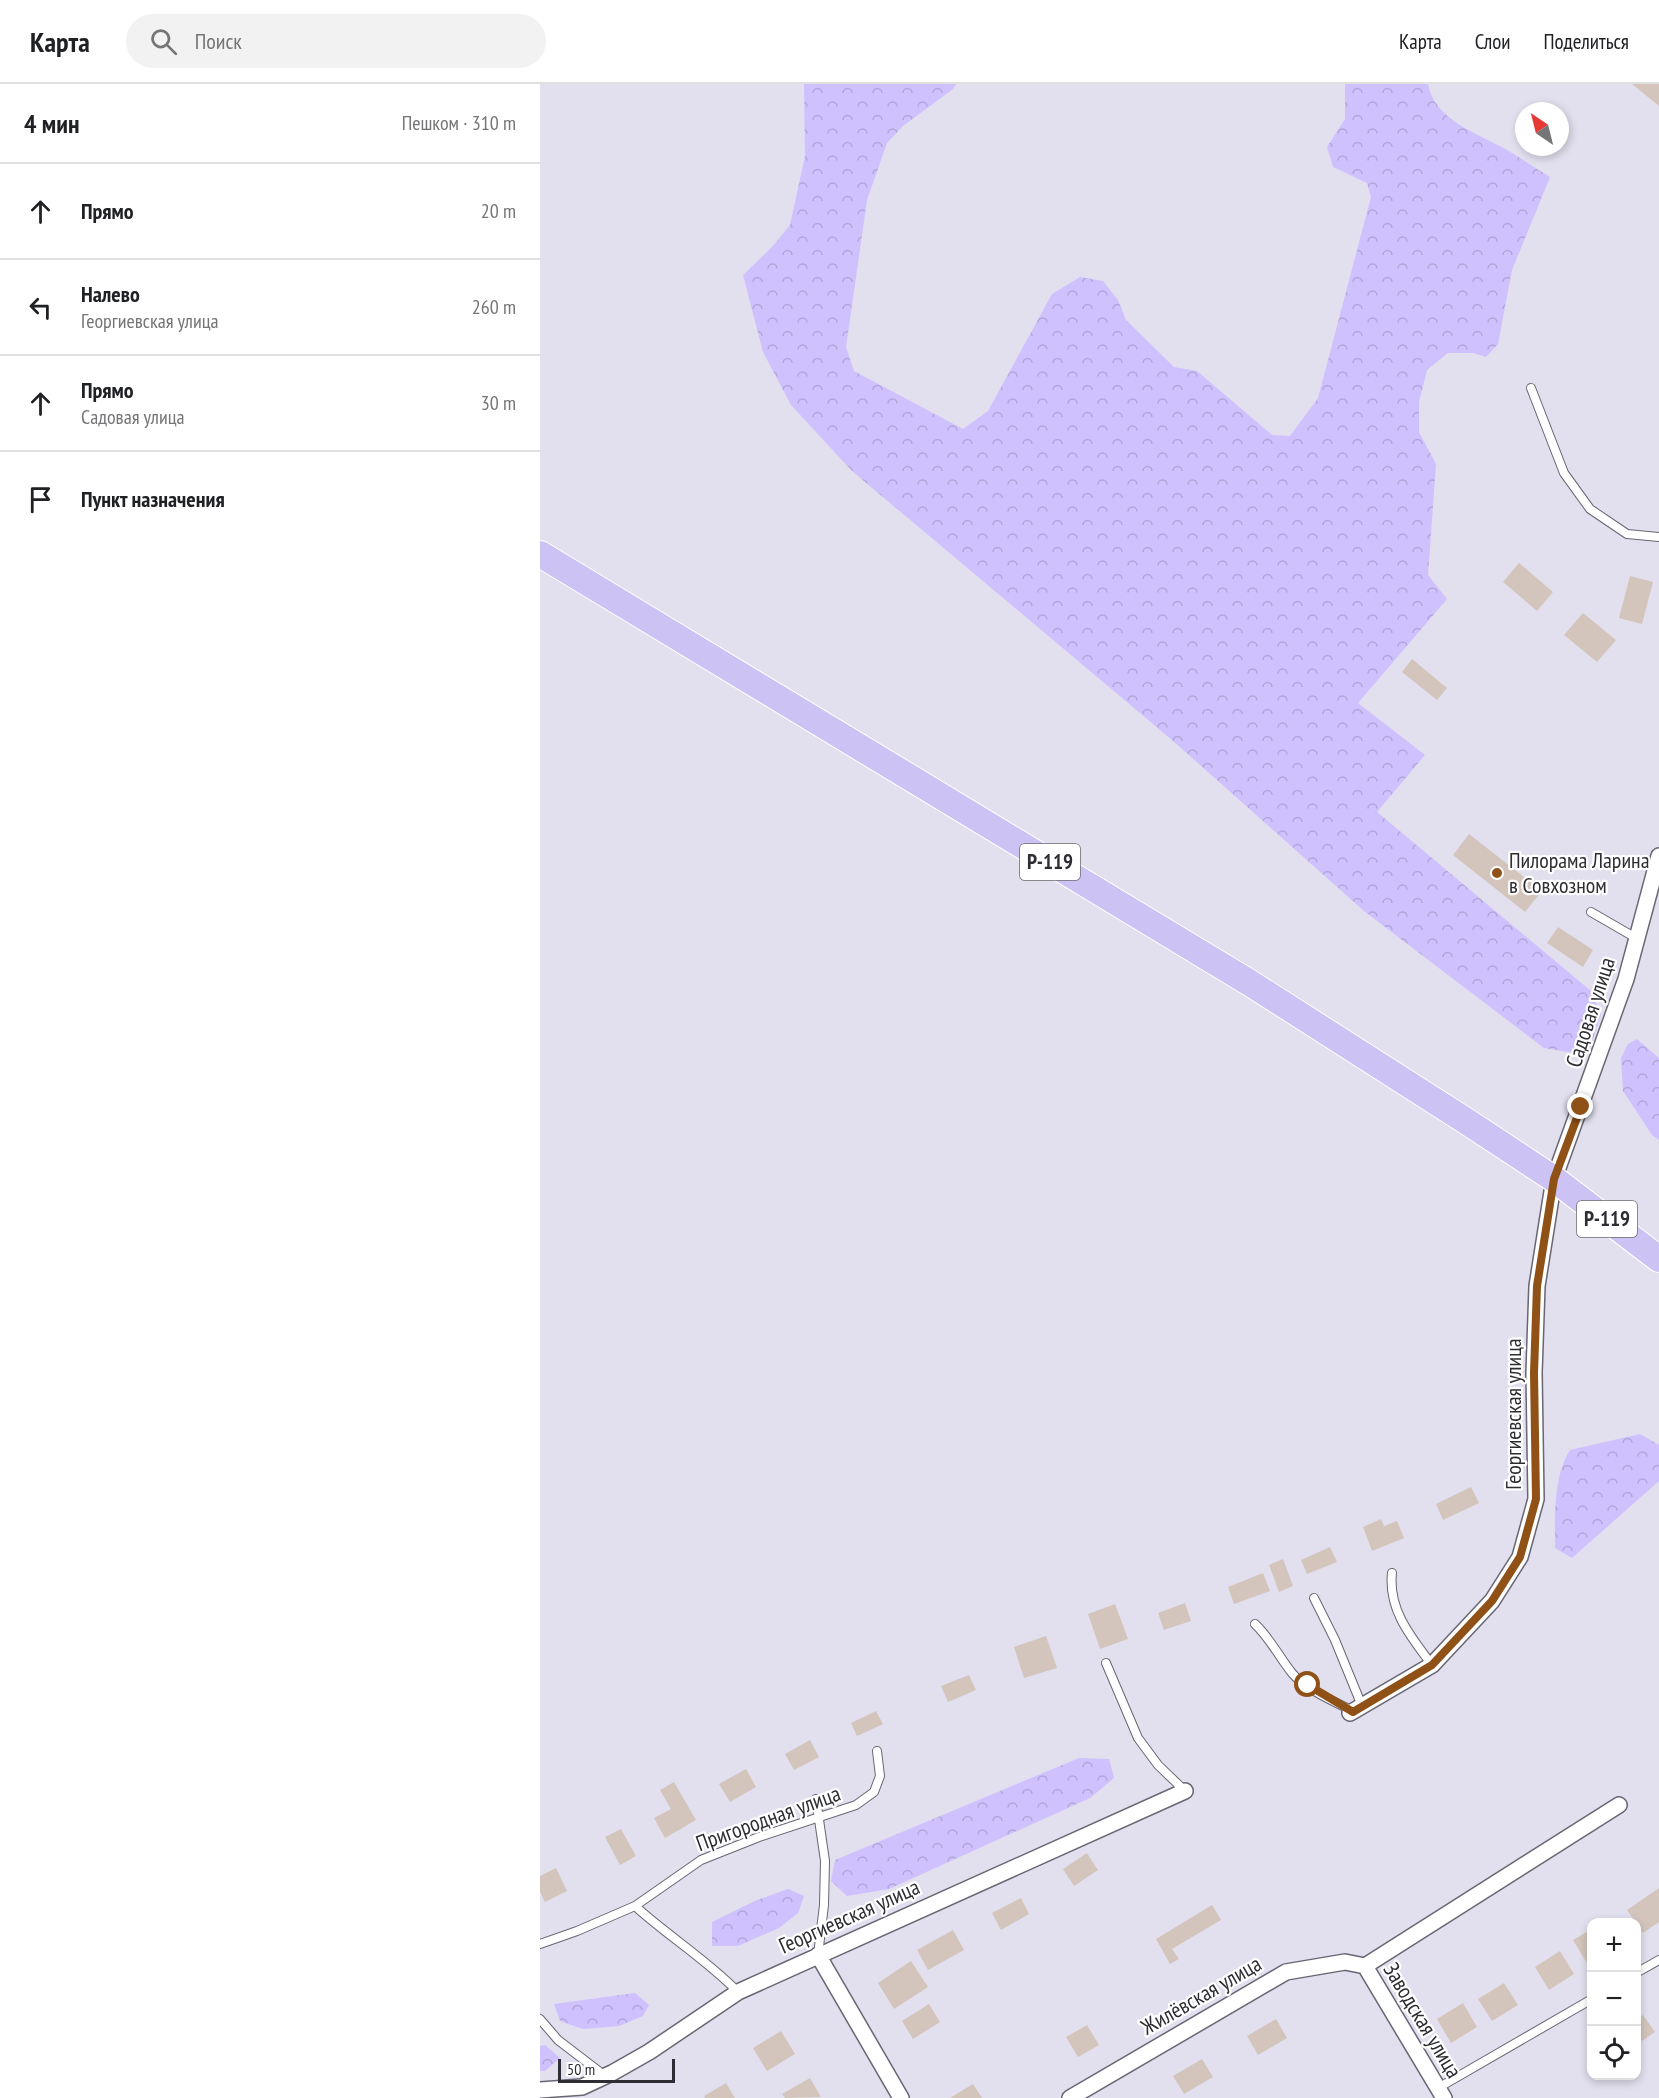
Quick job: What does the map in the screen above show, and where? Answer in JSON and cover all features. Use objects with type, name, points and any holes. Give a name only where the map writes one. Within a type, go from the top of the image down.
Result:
[{"type":"highway","name":"Р-119","points":[[540,554],[1250,983],[1554,1179],[1659,1259]]},
{"type":"street","name":"Садовая улица","points":[[1554,1179],[1626,979],[1659,855]]},
{"type":"street","name":"Георгиевская улица","points":[[1355,1710],[1432,1665],[1492,1601],[1520,1557],[1536,1499],[1534,1373],[1537,1286],[1554,1179]]},
{"type":"street","name":"Георгиевская улица","points":[[540,2090],[582,2086],[605,2076],[649,2052],[738,1992],[1185,1791]]},
{"type":"street","points":[[1365,1966],[1619,1805]]},
{"type":"street","points":[[818,1955],[901,2098]]},
{"type":"street","name":"Жилёвская улица","points":[[1070,2098],[1286,1972],[1345,1962],[1365,1966]]},
{"type":"street","name":"Заводская улица","points":[[1365,1966],[1441,2093]]},
{"type":"lane","points":[[1531,388],[1564,472],[1590,509],[1627,534],[1659,537]]},
{"type":"lane","points":[[1591,912],[1636,938]]},
{"type":"lane","points":[[1392,1573],[1391,1595],[1396,1610],[1409,1634],[1432,1665]]},
{"type":"lane","points":[[1314,1598],[1335,1640],[1355,1710]]},
{"type":"lane","points":[[1255,1624],[1263,1630],[1294,1675],[1328,1698],[1355,1710]]},
{"type":"lane","points":[[1106,1663],[1138,1738],[1158,1765],[1185,1791]]},
{"type":"lane","name":"Пригородная улица","points":[[540,1944],[635,1906],[700,1860],[856,1805],[874,1791],[880,1776],[877,1750]]},
{"type":"lane","points":[[816,1799],[825,1861],[824,1905],[818,1955]]},
{"type":"lane","points":[[635,1906],[720,1973],[738,1992]]},
{"type":"lane","points":[[1638,1972],[1659,1960]]},
{"type":"lane","points":[[1441,2093],[1587,2002]]},
{"type":"lane","points":[[540,2019],[558,2040],[605,2076]]},
{"type":"green space","points":[[804,84],[956,84],[953,89],[903,126],[887,143],[867,200],[846,347],[854,371],[963,429],[988,411],[1052,294],[1080,277],[1103,281],[1118,300],[1126,320],[1174,367],[1197,371],[1272,435],[1290,436],[1318,398],[1371,197],[1367,183],[1333,167],[1327,147],[1345,119],[1345,84],[1428,84],[1432,97],[1448,116],[1471,132],[1507,150],[1550,177],[1512,270],[1498,344],[1486,357],[1473,353],[1448,353],[1427,370],[1419,402],[1419,432],[1436,464],[1428,575],[1447,599],[1358,703],[1425,755],[1377,812],[1591,991],[1601,1015],[1593,1039],[1574,1053],[1544,1048],[1364,911],[1172,740],[852,471],[791,405],[763,352],[743,275],[772,247],[790,225],[805,156]]},
{"type":"green space","points":[[1637,1039],[1659,1058],[1659,1140],[1652,1135],[1623,1091],[1621,1058],[1628,1044]]},
{"type":"green space","points":[[1640,1434],[1659,1445],[1659,1481],[1572,1558],[1555,1548],[1558,1485],[1560,1472],[1570,1450]]},
{"type":"green space","points":[[1079,1758],[1109,1759],[1114,1778],[1090,1798],[889,1889],[847,1896],[831,1881],[835,1860]]},
{"type":"green space","points":[[788,1889],[804,1896],[798,1913],[779,1928],[738,1946],[712,1946],[712,1922],[757,1900]]},
{"type":"green space","points":[[635,1993],[649,2005],[643,2016],[619,2026],[583,2029],[560,2021],[554,2004]]},
{"type":"green space","points":[[545,2045],[560,2058],[545,2071],[540,2071],[540,2046]]},
{"type":"building","points":[[1632,84],[1659,84],[1659,106]]},
{"type":"building","points":[[1519,563],[1553,592],[1537,611],[1503,582]]},
{"type":"building","points":[[1630,576],[1653,582],[1642,624],[1619,618]]},
{"type":"building","points":[[1583,613],[1616,640],[1597,662],[1564,635]]},
{"type":"building","points":[[1412,659],[1447,688],[1437,700],[1402,672]]},
{"type":"building","name":"Пилорама Ларина в Совхозном","points":[[1469,834],[1542,891],[1525,912],[1453,855]]},
{"type":"building","points":[[1558,927],[1593,950],[1583,967],[1547,943]]},
{"type":"building","points":[[1471,1487],[1479,1503],[1443,1520],[1436,1504]]},
{"type":"building","points":[[1381,1519],[1384,1526],[1397,1521],[1404,1538],[1372,1551],[1363,1527]]},
{"type":"building","points":[[1330,1547],[1337,1562],[1307,1574],[1301,1560]]},
{"type":"building","points":[[1283,1559],[1293,1586],[1279,1592],[1269,1565]]},
{"type":"building","points":[[1263,1573],[1270,1591],[1234,1604],[1228,1587]]},
{"type":"building","points":[[1185,1603],[1191,1621],[1164,1630],[1158,1613]]},
{"type":"building","points":[[1115,1604],[1128,1639],[1100,1649],[1088,1614]]},
{"type":"building","points":[[1046,1636],[1057,1668],[1024,1678],[1014,1647]]},
{"type":"building","points":[[969,1675],[976,1690],[948,1702],[941,1686]]},
{"type":"building","points":[[876,1711],[883,1724],[857,1736],[851,1723]]},
{"type":"building","points":[[810,1740],[819,1757],[794,1770],[785,1754]]},
{"type":"building","points":[[746,1769],[756,1787],[730,1802],[719,1784]]},
{"type":"building","points":[[674,1782],[696,1820],[665,1838],[654,1818],[671,1809],[660,1790]]},
{"type":"building","points":[[621,1829],[636,1856],[620,1865],[605,1837]]},
{"type":"building","points":[[1087,1853],[1098,1870],[1074,1886],[1063,1869]]},
{"type":"building","points":[[556,1868],[567,1891],[545,1902],[540,1892],[540,1876]]},
{"type":"building","points":[[1659,1888],[1659,1922],[1643,1933],[1641,1918],[1633,1918],[1627,1910]]},
{"type":"building","points":[[1021,1898],[1029,1914],[1001,1930],[992,1913]]},
{"type":"building","points":[[1212,1905],[1221,1920],[1172,1949],[1179,1959],[1170,1964],[1156,1939]]},
{"type":"building","points":[[953,1930],[964,1950],[928,1970],[917,1950]]},
{"type":"building","points":[[1587,1932],[1587,1963],[1573,1940]]},
{"type":"building","points":[[1560,1951],[1574,1974],[1549,1990],[1535,1967]]},
{"type":"building","points":[[911,1961],[928,1987],[894,2009],[878,1983]]},
{"type":"building","points":[[1504,1983],[1518,2005],[1492,2021],[1478,1999]]},
{"type":"building","points":[[1463,2003],[1477,2027],[1451,2043],[1437,2019]]},
{"type":"building","points":[[929,2004],[940,2022],[913,2039],[902,2021]]},
{"type":"building","points":[[1643,2015],[1655,2032],[1641,2042],[1641,2026]]},
{"type":"building","points":[[1276,2019],[1287,2038],[1258,2055],[1247,2036]]},
{"type":"building","points":[[1087,2025],[1099,2045],[1078,2057],[1066,2037]]},
{"type":"building","points":[[781,2031],[795,2054],[767,2071],[753,2048]]},
{"type":"building","points":[[1202,2059],[1213,2077],[1184,2094],[1173,2076]]},
{"type":"building","points":[[810,2078],[821,2097],[785,2098],[782,2094]]},
{"type":"building","points":[[726,2083],[735,2098],[705,2098],[704,2096]]},
{"type":"building","points":[[973,2084],[982,2098],[950,2098]]},
{"type":"place","name":"Пилорама Ларина в Совхозном","points":[[1497,873]]},
{"type":"route","points":[[1308,1685],[1353,1712],[1432,1665],[1492,1601],[1520,1557],[1536,1499],[1534,1373],[1537,1286],[1554,1179],[1581,1107]]}]
